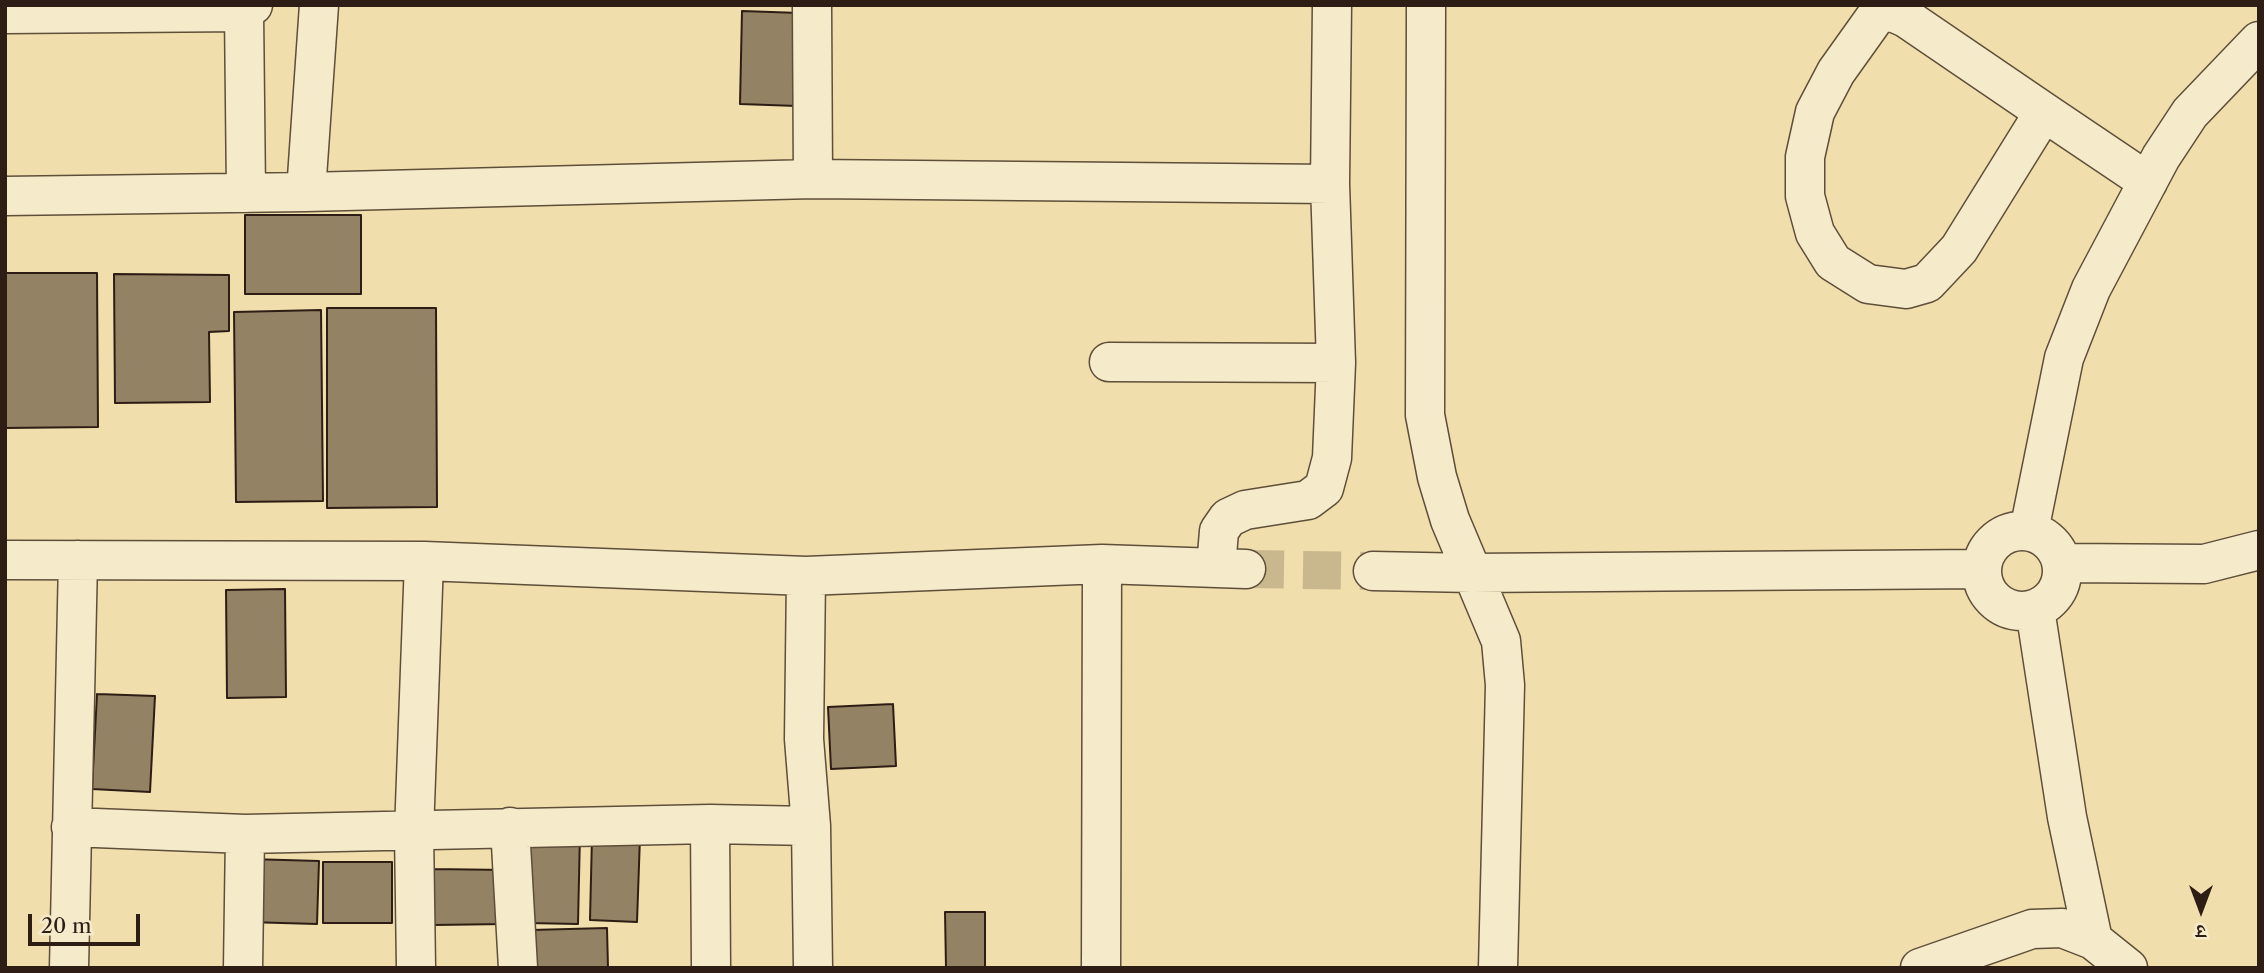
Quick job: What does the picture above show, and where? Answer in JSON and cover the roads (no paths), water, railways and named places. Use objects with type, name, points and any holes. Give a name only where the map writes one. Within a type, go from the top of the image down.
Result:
[{"type":"street","points":[[306,192],[319,5]]},
{"type":"street","points":[[812,5],[813,179]]},
{"type":"street","points":[[5,560],[424,561],[806,576],[1102,565],[1231,568],[1219,531],[1228,518],[1245,510],[1308,500],[1324,488],[1332,458],[1336,363],[1330,184],[1332,5]]},
{"type":"street","points":[[1426,5],[1425,415],[1437,477],[1450,520],[1501,641],[1506,685],[1498,968]]},
{"type":"street","points":[[5,14],[95,9],[249,9],[246,193]]},
{"type":"street","points":[[2044,112],[1959,249],[1927,283],[1906,289],[1868,284],[1833,262],[1815,233],[1805,196],[1805,157],[1815,112],[1836,72],[1877,16],[1890,11],[1906,18],[2148,182]]},
{"type":"street","points":[[2029,531],[2064,358],[2091,289],[2148,182],[2190,113],[2259,41]]},
{"type":"street","points":[[5,197],[813,179],[1330,184]]},
{"type":"street","points":[[1109,362],[1336,363]]},
{"type":"street","points":[[2016,531],[2029,531],[2044,537],[2056,548],[2063,563],[2063,578],[2048,603],[2035,610],[2005,608],[1992,598],[1984,585],[1982,569],[1992,545],[2016,531]]},
{"type":"street","points":[[2063,563],[2204,565],[2255,558]]},
{"type":"street","points":[[69,968],[78,559]]},
{"type":"street","points":[[416,968],[414,832],[424,561]]},
{"type":"street","points":[[1101,968],[1102,565]]},
{"type":"street","points":[[1373,571],[1472,573],[1982,569]]},
{"type":"street","points":[[806,576],[804,739],[811,826],[813,968]]},
{"type":"street","points":[[2035,610],[2067,817],[2093,940]]},
{"type":"street","points":[[71,827],[245,834],[710,824],[811,826]]},
{"type":"street","points":[[710,824],[711,968]]},
{"type":"street","points":[[510,827],[518,968]]},
{"type":"street","points":[[243,968],[245,834]]},
{"type":"street","points":[[1920,968],[2032,929],[2062,928],[2093,940],[2127,968]]},
{"type":"tunnel","points":[[1246,569],[1373,571]]}]
